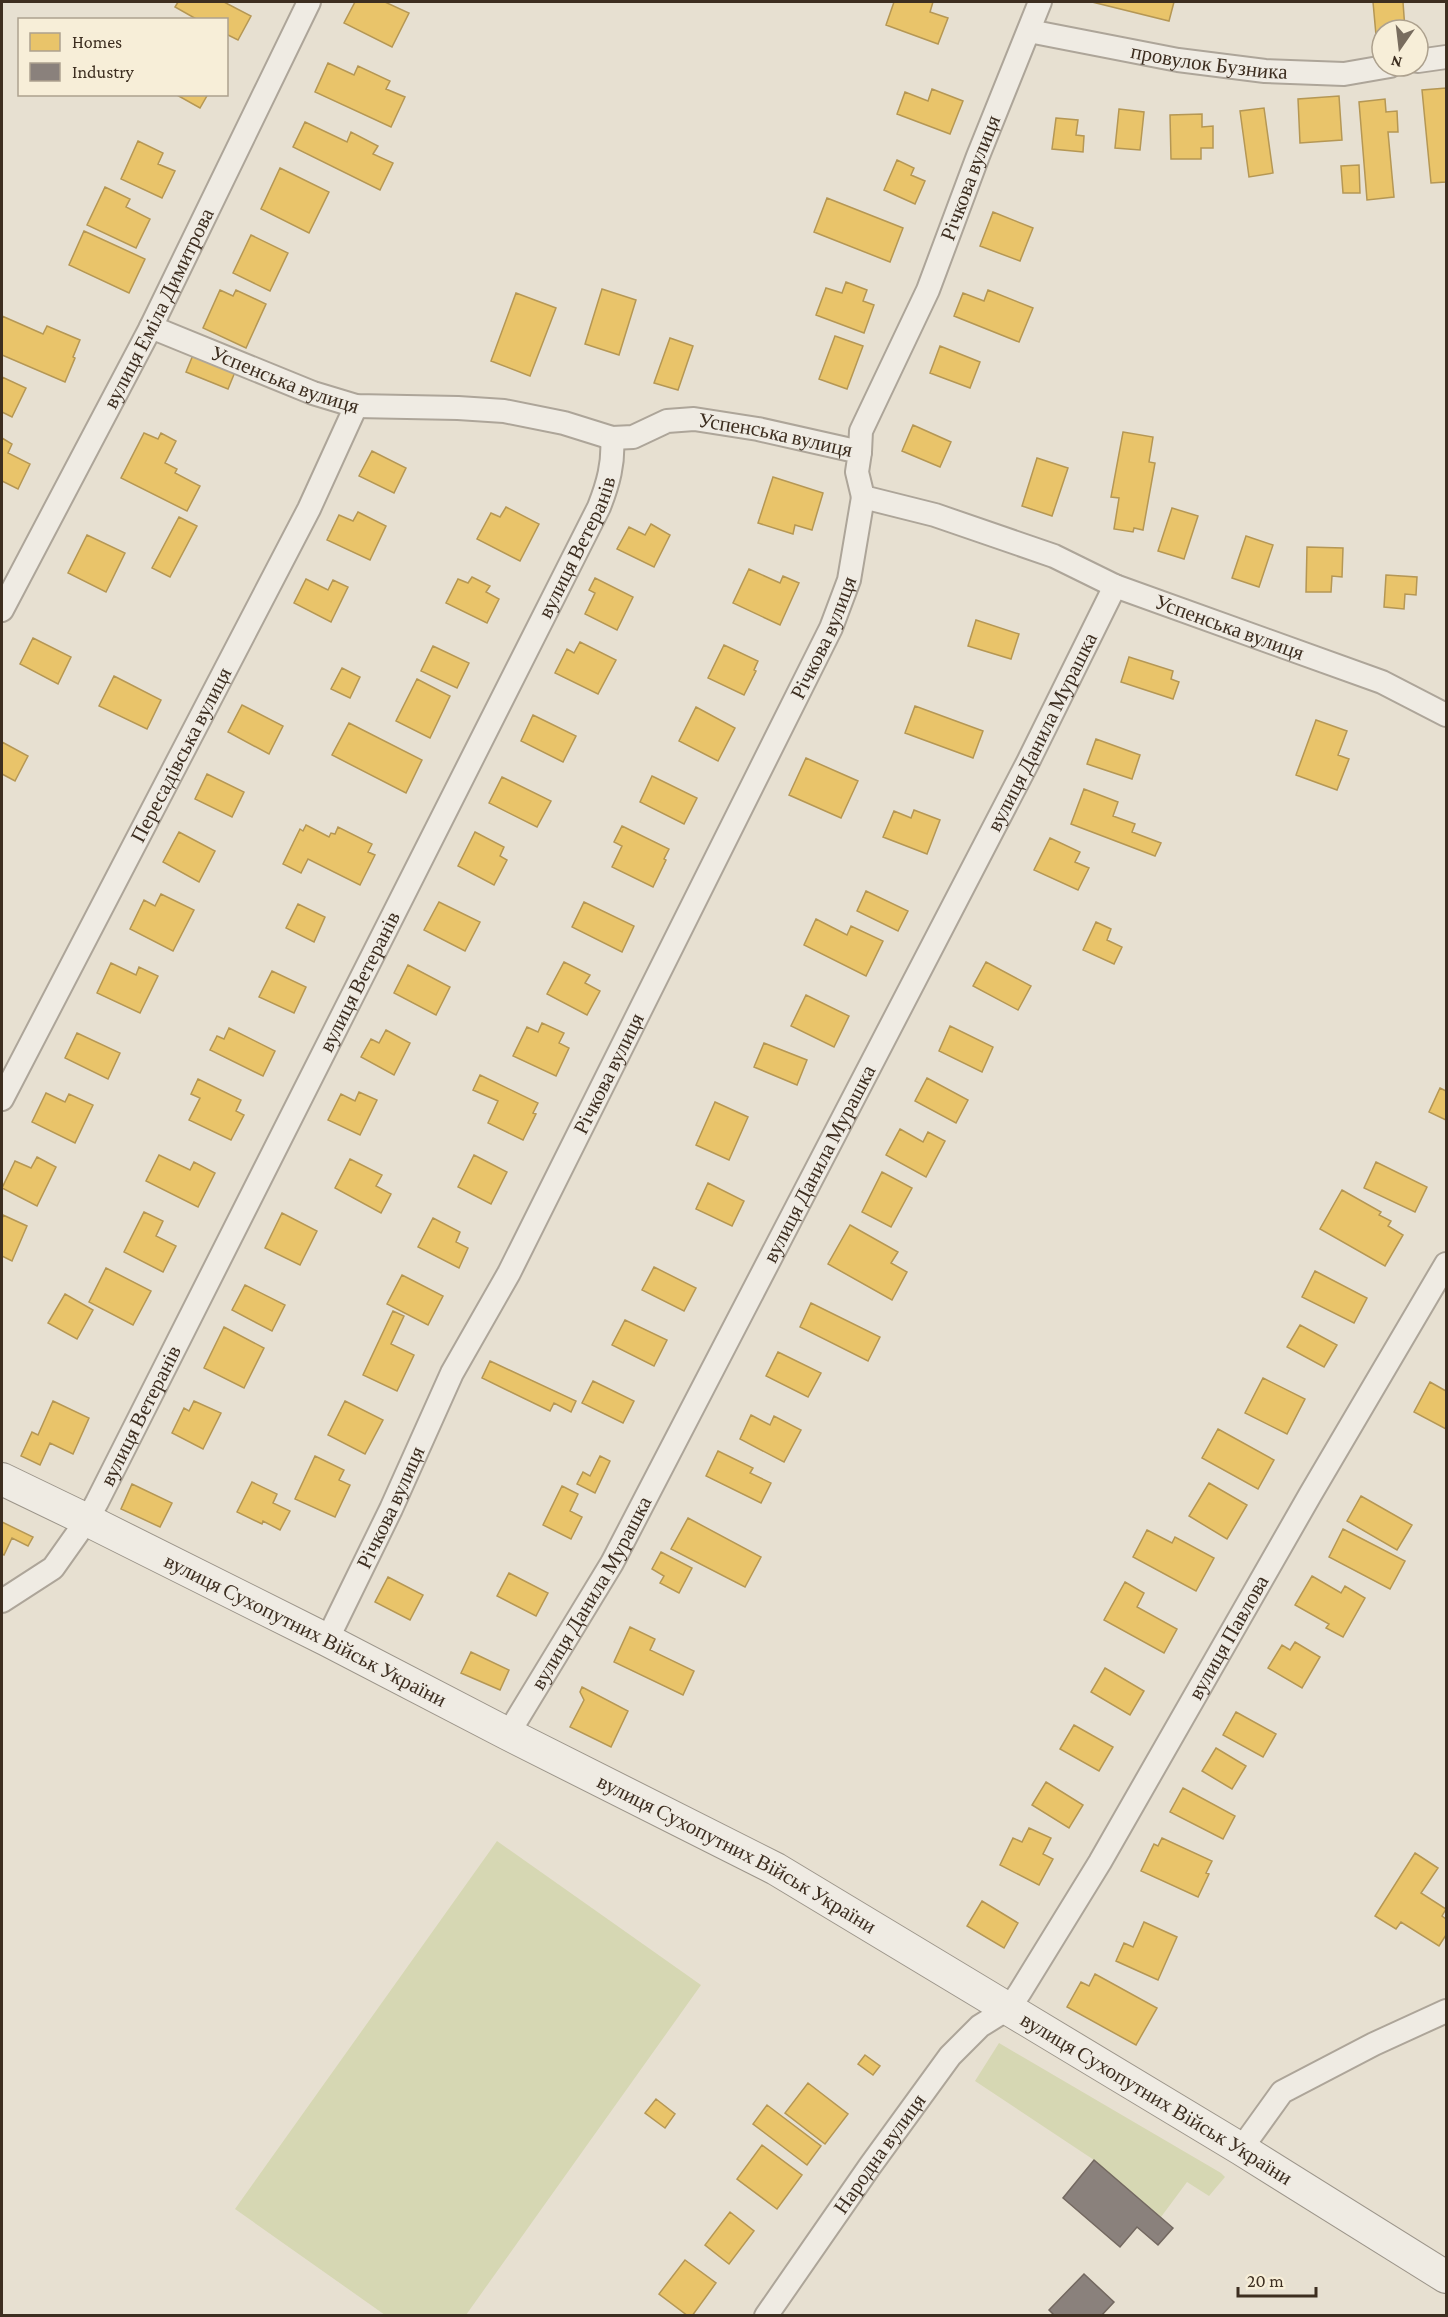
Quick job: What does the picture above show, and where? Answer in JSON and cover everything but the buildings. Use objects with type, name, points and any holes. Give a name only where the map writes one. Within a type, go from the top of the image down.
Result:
[{"type":"street","name":"вулиця Еміла Димитрова","points":[[2,610],[151,327],[309,2]]},
{"type":"street","name":"Річкова вулиця","points":[[860,452],[861,431],[928,290],[978,156],[1040,2]]},
{"type":"street","name":"провулок Бузника","points":[[1029,31],[1178,60],[1265,71],[1344,74],[1370,69]]},
{"type":"street","points":[[1430,59],[1446,57]]},
{"type":"street","name":"Успенська вулиця","points":[[151,327],[313,393],[356,406],[504,411],[564,423],[612,438],[633,437],[667,421],[694,419],[758,429],[860,452],[857,472],[863,497],[934,515],[1054,556],[1115,586],[1382,682],[1446,715]]},
{"type":"street","name":"Пересадівська вулиця","points":[[2,1099],[309,509],[356,406]]},
{"type":"street","name":"вулиця Ветеранів","points":[[2,1601],[53,1568],[87,1520],[599,507],[609,480],[614,457],[612,438]]},
{"type":"street","name":"Річкова вулиця","points":[[327,1640],[391,1509],[452,1373],[514,1263],[822,649],[849,580],[863,497]]},
{"type":"street","name":"вулиця Данила Мурашка","points":[[508,1734],[612,1563],[1028,762],[1115,586]]},
{"type":"street","name":"вулиця Павлова","points":[[1009,2008],[1100,1862],[1446,1264]]},
{"type":"street","name":"вулиця Сухопутних Військ України","points":[[2,1479],[327,1640],[776,1869],[1241,2149],[1446,2277]]},
{"type":"street","name":"Народна вулиця","points":[[766,2316],[950,2056],[980,2026],[1009,2008]]},
{"type":"street","points":[[1241,2149],[1282,2092],[1374,2044],[1446,2011]]},
{"type":"green space","points":[[497,1841],[701,1985],[466,2315],[385,2315],[235,2209]]},
{"type":"green space","points":[[999,2043],[1225,2177],[1209,2196],[1187,2182],[1161,2217],[1094,2160],[975,2081]]}]
